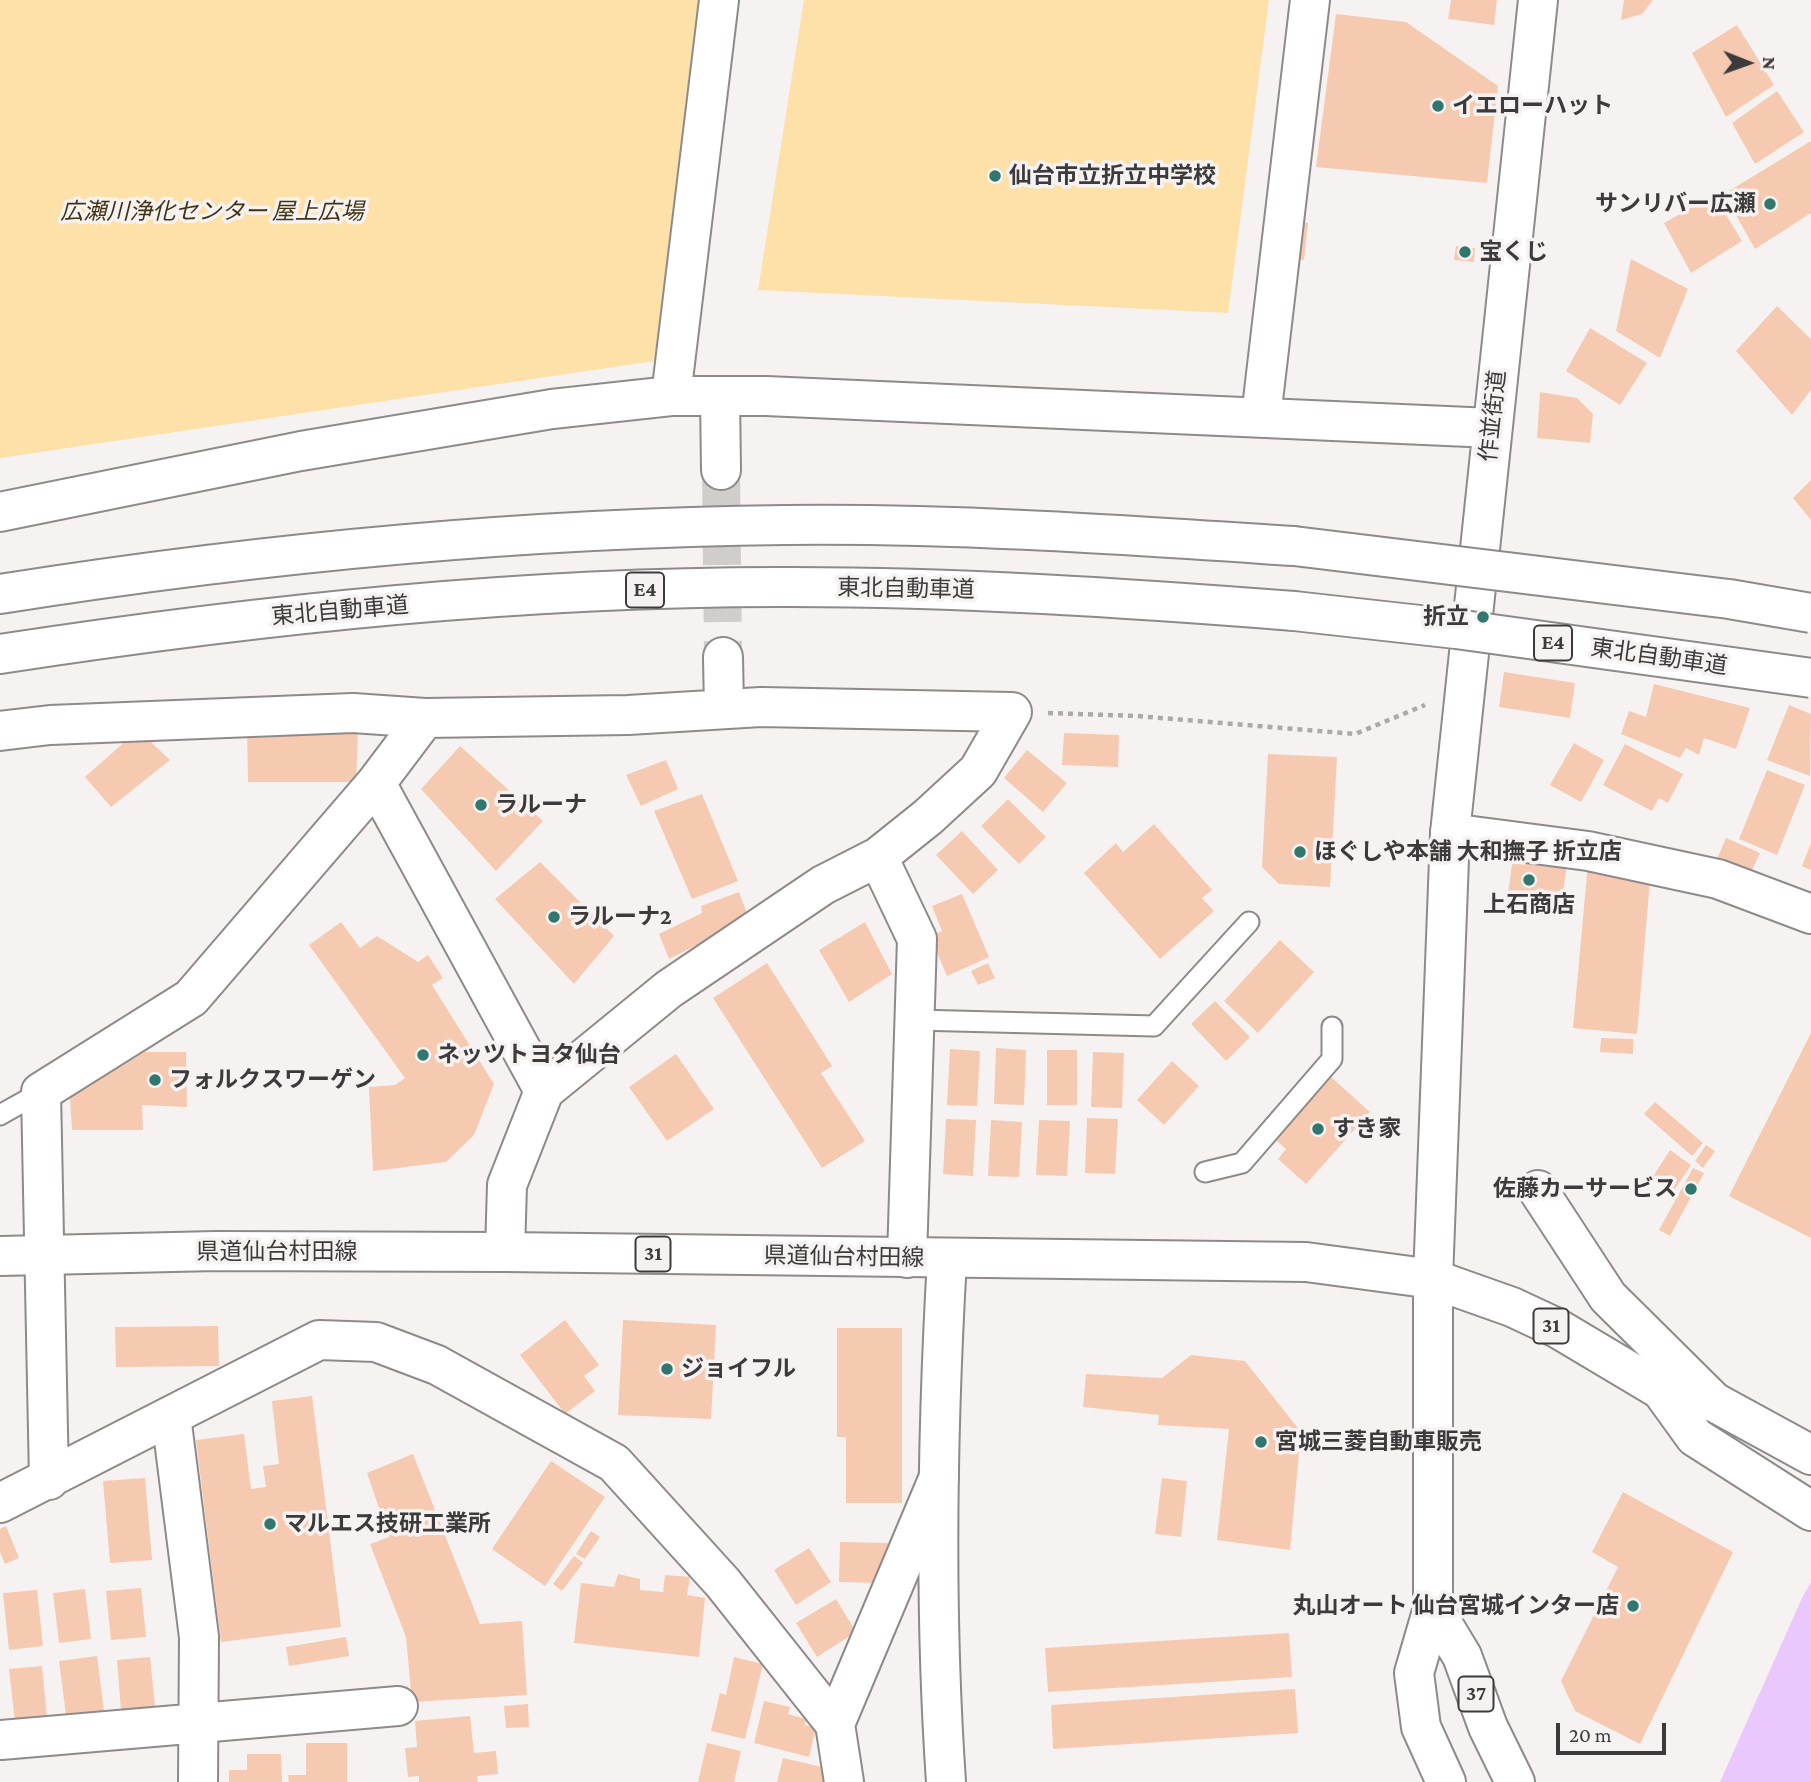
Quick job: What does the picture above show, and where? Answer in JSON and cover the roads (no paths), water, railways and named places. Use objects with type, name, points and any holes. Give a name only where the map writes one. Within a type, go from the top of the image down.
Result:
[{"type":"main road","points":[[671,396],[719,0]]},
{"type":"main road","points":[[1261,417],[1310,0]]},
{"type":"main road","name":"作並街道","points":[[1446,1782],[1421,1727],[1415,1673],[1433,1608],[1433,1279],[1450,832],[1538,0]]},
{"type":"main road","points":[[0,512],[301,451],[552,409],[671,396],[1492,428]]},
{"type":"main road","points":[[720,396],[721,470]]},
{"type":"main road","points":[[0,594],[265,556],[609,529],[788,525],[1132,535],[1294,547],[1716,597],[1811,613]]},
{"type":"main road","name":"東北自動車道","points":[[0,654],[272,617],[609,591],[791,587],[977,591],[1294,611],[1456,629],[1811,678]]},
{"type":"main road","points":[[723,657],[724,709]]},
{"type":"main road","points":[[0,732],[50,725],[353,713],[425,718],[628,715],[724,709],[1012,712],[978,771],[878,857],[823,885],[669,989],[544,1091],[507,1185],[505,1252]]},
{"type":"main road","points":[[49,1480],[41,1092],[191,999],[376,783],[425,718]]},
{"type":"main road","points":[[376,783],[544,1091]]},
{"type":"main road","points":[[1450,832],[1588,851],[1718,879],[1811,914]]},
{"type":"main road","points":[[878,857],[917,939],[907,1258]]},
{"type":"main road","points":[[1538,1190],[1608,1297],[1714,1402]]},
{"type":"main road","name":"県道仙台村田線","points":[[0,1256],[505,1252],[1306,1262],[1433,1279],[1512,1307],[1557,1328],[1661,1390],[1714,1402],[1807,1453]]},
{"type":"main road","points":[[946,1782],[940,1702],[939,1477],[947,1259]]},
{"type":"main road","points":[[4,1490],[49,1480],[318,1340],[376,1342],[437,1365],[614,1463],[723,1583],[835,1724],[844,1782]]},
{"type":"main road","name":"県道仙台村田線","points":[[1661,1390],[1695,1437],[1797,1504]]},
{"type":"main road","points":[[171,1416],[199,1637],[201,1723],[198,1782]]},
{"type":"main road","points":[[835,1724],[939,1477]]},
{"type":"main road","name":"37","points":[[1433,1608],[1462,1656],[1488,1727],[1515,1782]]},
{"type":"main road","points":[[1,1738],[398,1706]]},
{"type":"lane","points":[[915,1020],[1154,1026],[1250,922]]},
{"type":"lane","points":[[1205,1172],[1242,1164],[1332,1059],[1332,1027]]},
{"type":"lane","points":[[0,1115],[41,1092]]},
{"type":"tunnel","points":[[721,470],[723,657]]},
{"type":"place","name":"イエローハット","points":[[1438,106]]},
{"type":"place","name":"仙台市立折立中学校","points":[[995,176]]},
{"type":"place","name":"サンリバー広瀬","points":[[1770,204]]},
{"type":"place","name":"宝くじ","points":[[1465,252]]},
{"type":"place","name":"折立","points":[[1483,617]]},
{"type":"place","name":"ラルーナ","points":[[481,805]]},
{"type":"place","name":"ほぐしや本舗 大和撫子 折立店","points":[[1300,852]]},
{"type":"place","name":"上石商店","points":[[1529,880]]},
{"type":"place","name":"ラルーナ2","points":[[554,917]]},
{"type":"place","name":"ネッツトヨタ仙台","points":[[423,1055]]},
{"type":"place","name":"フォルクスワーゲン","points":[[155,1080]]},
{"type":"place","name":"すき家","points":[[1318,1129]]},
{"type":"place","name":"佐藤カーサービス","points":[[1691,1189]]},
{"type":"place","name":"ジョイフル","points":[[667,1369]]},
{"type":"place","name":"宮城三菱自動車販売","points":[[1261,1442]]},
{"type":"place","name":"マルエス技研工業所","points":[[270,1524]]},
{"type":"place","name":"丸山オート 仙台宮城インター店","points":[[1633,1606]]},
{"type":"park label","name":"広瀬川浄化センター 屋上広場","points":[[212,212]]}]
